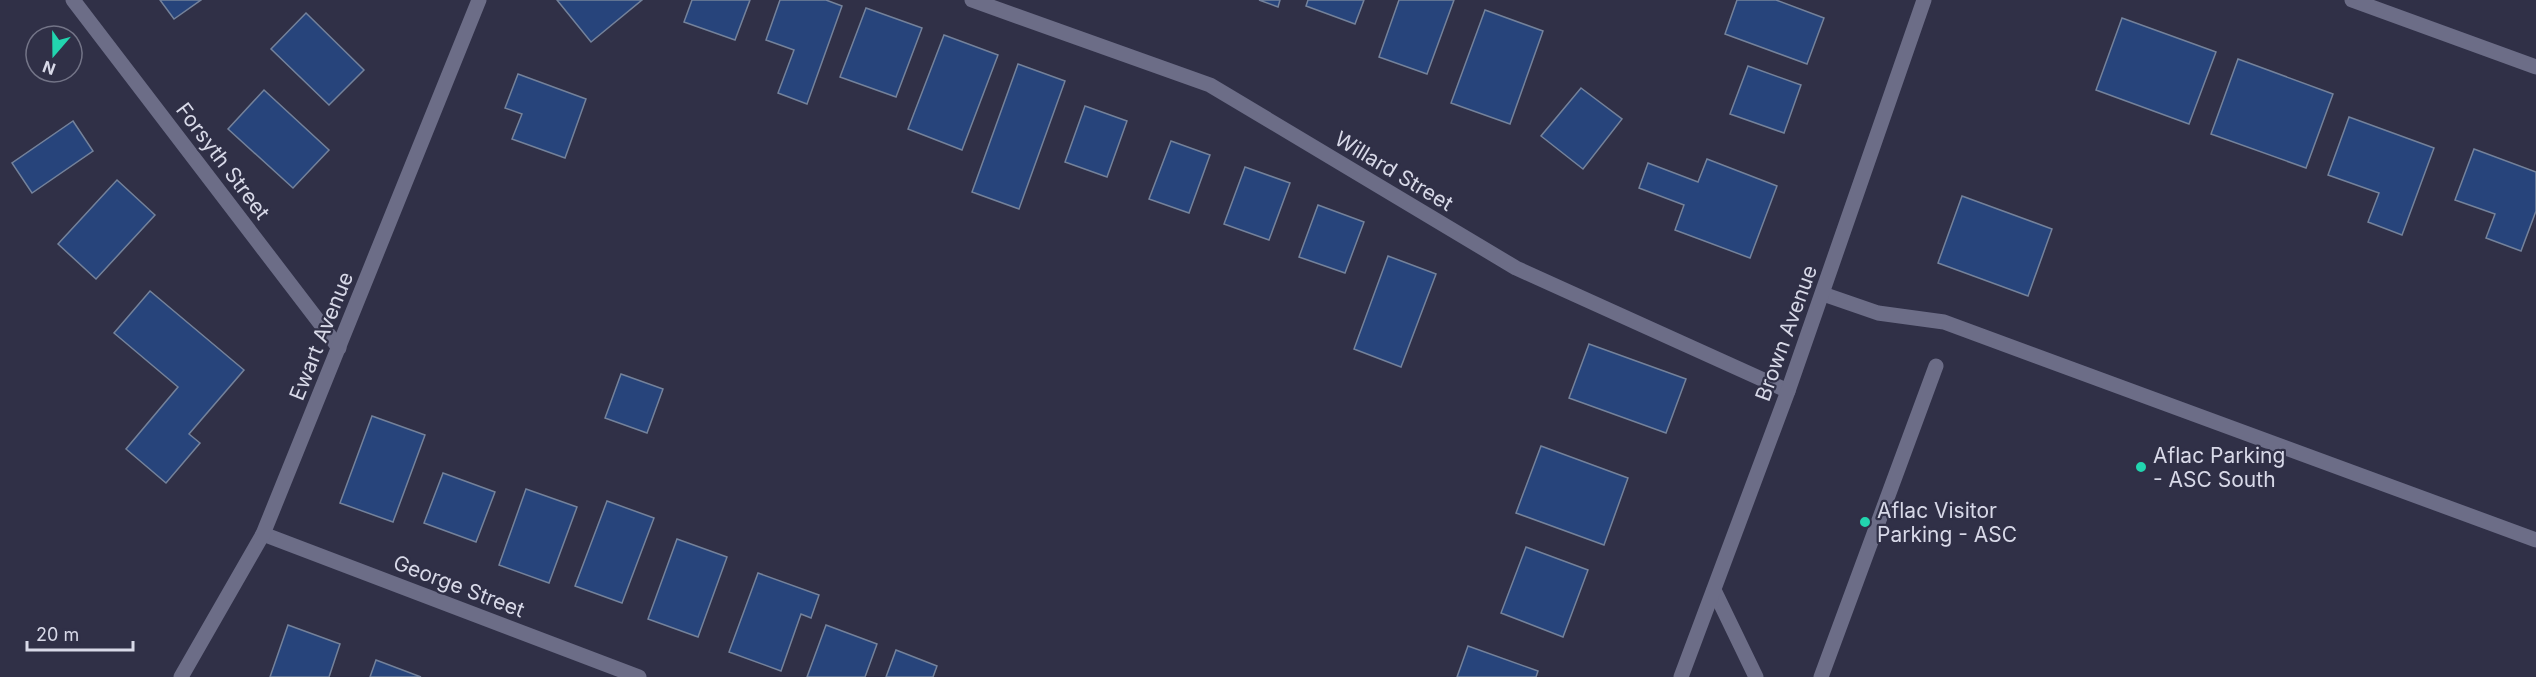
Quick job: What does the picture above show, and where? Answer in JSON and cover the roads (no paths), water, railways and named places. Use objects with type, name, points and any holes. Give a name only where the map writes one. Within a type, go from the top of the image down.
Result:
[{"type":"street","name":"Forsyth Street","points":[[73,0],[339,348]]},
{"type":"street","name":"Ewart Avenue","points":[[181,677],[263,534],[479,0]]},
{"type":"street","name":"Willard Street","points":[[972,0],[1210,85],[1516,268],[1788,391]]},
{"type":"street","name":"Brown Avenue","points":[[1681,677],[1823,294],[1924,0]]},
{"type":"street","points":[[2352,0],[2536,67]]},
{"type":"street","points":[[1823,294],[1878,313],[1944,322],[2536,540]]},
{"type":"street","points":[[1821,677],[1936,366]]},
{"type":"street","name":"George Street","points":[[263,534],[639,677]]},
{"type":"street","points":[[1714,590],[1756,677]]},
{"type":"place","name":"Aflac Parking - ASC South","points":[[2141,467]]},
{"type":"place","name":"Aflac Visitor Parking - ASC","points":[[1865,522]]}]
